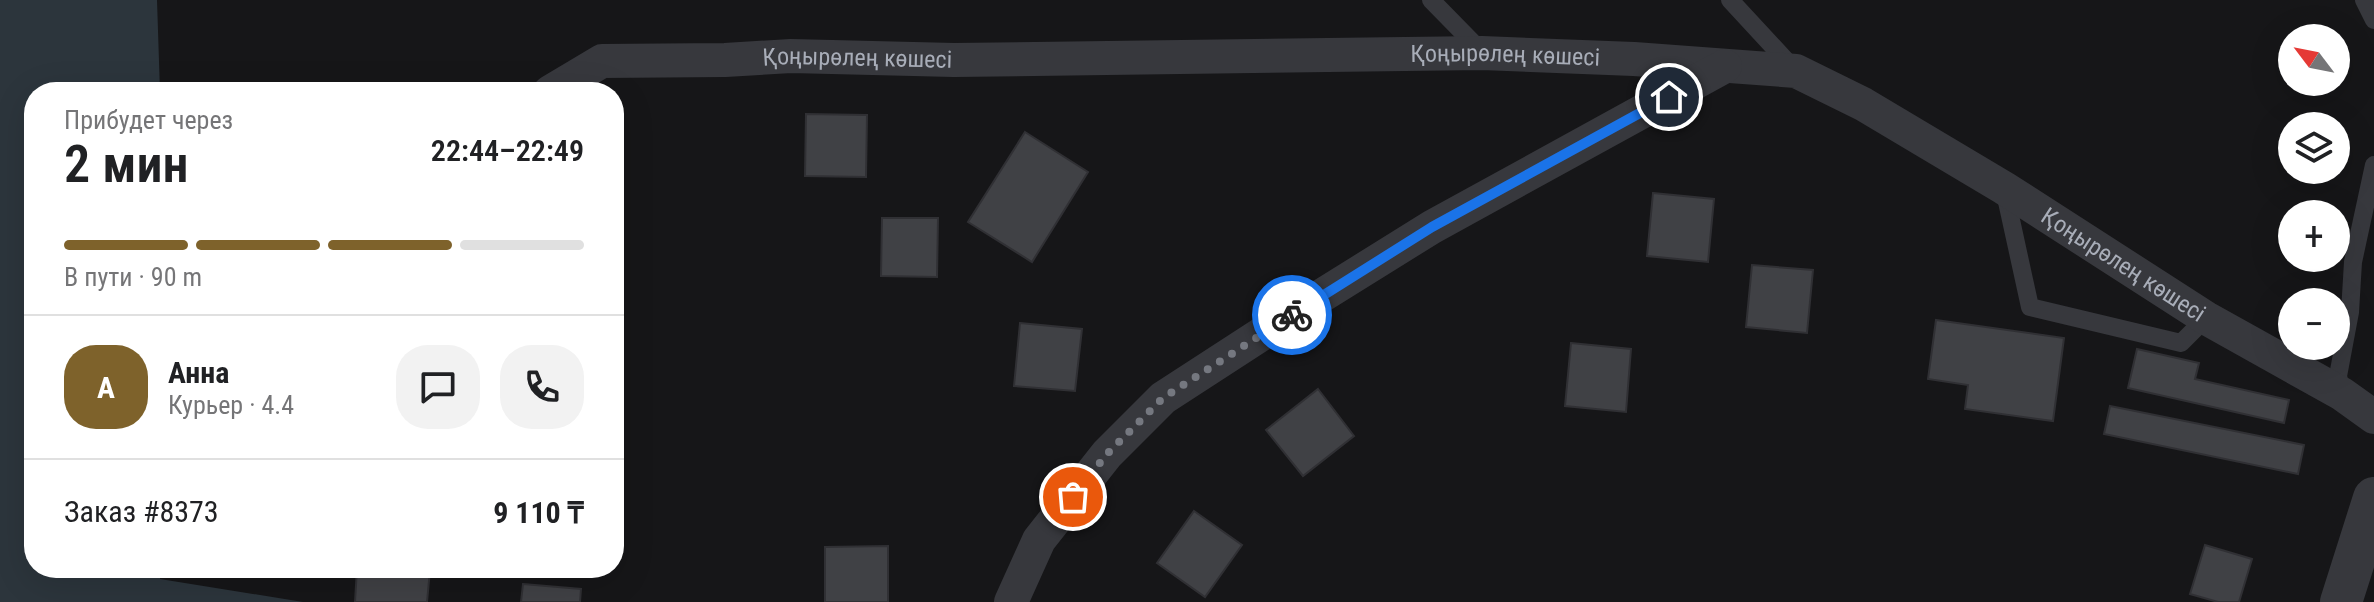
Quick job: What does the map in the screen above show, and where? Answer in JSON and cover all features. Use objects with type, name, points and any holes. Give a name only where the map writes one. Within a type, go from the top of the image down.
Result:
[{"type":"street","name":"Қоңырөлең көшесі","points":[[567,82],[602,61],[791,56],[954,60],[1482,53],[1634,59],[1796,71],[1863,104],[2004,188],[2206,318],[2342,394],[2374,417]]},
{"type":"street","points":[[1011,602],[1039,540],[1107,454],[1163,398],[1432,227],[1725,66]]},
{"type":"street","points":[[2341,602],[2374,498]]},
{"type":"lane","points":[[1431,0],[1482,53]]},
{"type":"lane","points":[[1730,0],[1796,71]]},
{"type":"lane","points":[[2364,0],[2374,20]]},
{"type":"lane","points":[[2342,394],[2338,376],[2350,312],[2353,262],[2374,165]]},
{"type":"lane","points":[[2004,188],[2030,307],[2181,343],[2206,318]]},
{"type":"shaded area","points":[[0,0],[157,0],[160,82],[24,82],[24,578],[160,578],[303,602],[0,602]]},
{"type":"building","points":[[806,114],[867,115],[866,177],[805,176]]},
{"type":"building","points":[[1025,132],[1088,172],[1032,262],[968,222]]},
{"type":"building","points":[[1653,193],[1714,199],[1708,262],[1647,256]]},
{"type":"building","points":[[882,218],[938,218],[937,277],[881,276]]},
{"type":"building","points":[[1752,265],[1813,270],[1807,333],[1746,327]]},
{"type":"building","points":[[1936,320],[2064,338],[2053,421],[1965,409],[1968,385],[1928,379]]},
{"type":"building","points":[[1020,323],[1082,329],[1075,391],[1014,386]]},
{"type":"building","points":[[1571,343],[1631,349],[1626,412],[1565,406]]},
{"type":"building","points":[[2137,349],[2199,363],[2195,379],[2289,400],[2284,423],[2128,388]]},
{"type":"building","points":[[1318,389],[1354,436],[1303,476],[1266,430]]},
{"type":"building","points":[[2110,406],[2304,445],[2298,474],[2104,434]]},
{"type":"building","points":[[1194,511],[1242,545],[1205,597],[1157,563]]},
{"type":"building","points":[[2205,545],[2252,559],[2239,602],[2218,602],[2190,594]]},
{"type":"building","points":[[888,546],[888,602],[825,602],[825,547]]},
{"type":"building","points":[[356,578],[429,578],[427,602],[355,602]]},
{"type":"building","points":[[523,584],[581,589],[580,602],[521,602]]},
{"type":"way so far","points":[[1073,497],[1107,454],[1163,398],[1292,315]]},
{"type":"route","points":[[1292,315],[1432,227],[1669,97]]}]
